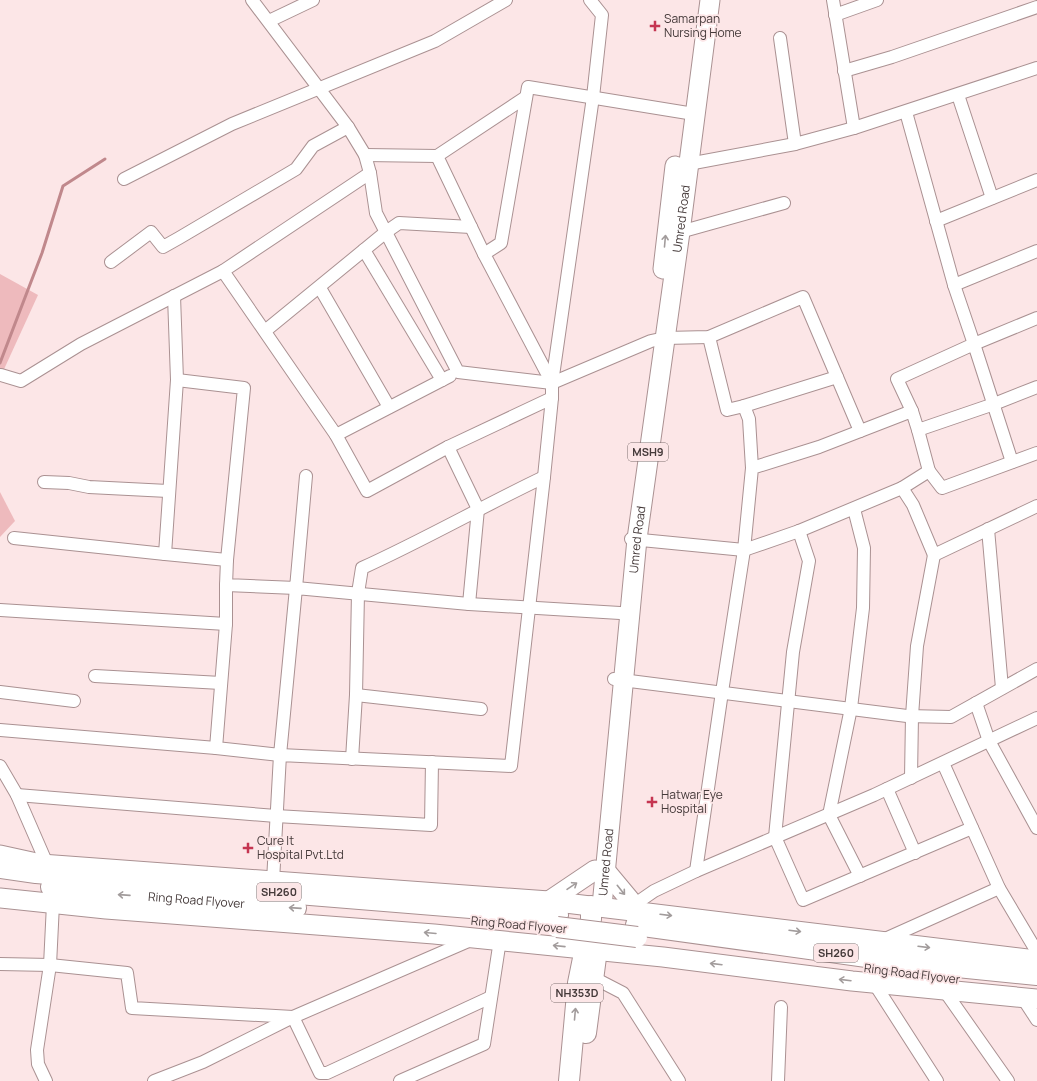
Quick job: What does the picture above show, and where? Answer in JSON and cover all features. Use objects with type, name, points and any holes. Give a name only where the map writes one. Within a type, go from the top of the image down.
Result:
[{"type":"highway","name":"Ring Road Flyover","points":[[0,868],[36,873],[637,921],[888,960],[1037,974]]},
{"type":"highway","name":"Ring Road Flyover","points":[[0,880],[99,893],[555,914]]},
{"type":"highway","name":"NH353D","points":[[569,1081],[578,983],[591,950],[597,906]]},
{"type":"highway","name":"Ring Road Flyover","points":[[637,921],[886,972],[1032,995]]},
{"type":"highway","name":"NH353D","points":[[580,1081],[594,978],[591,950]]},
{"type":"main road","points":[[688,113],[698,0]]},
{"type":"main road","name":"Umred Road","points":[[597,906],[632,539],[658,340],[680,232],[681,165],[688,113],[710,0]]},
{"type":"main road","points":[[658,340],[661,288],[681,165]]},
{"type":"main road","points":[[618,680],[615,650],[632,539]]},
{"type":"main road","points":[[0,855],[47,864],[273,881],[555,914],[597,906],[637,921],[880,942],[1037,960]]},
{"type":"main road","points":[[555,914],[600,870],[630,900],[637,921]]},
{"type":"main road","points":[[0,898],[53,904],[500,940],[874,983],[944,990],[1032,995]]},
{"type":"street","points":[[252,0],[348,127],[364,155],[370,173],[376,213],[458,372]]},
{"type":"street","points":[[269,21],[313,0]]},
{"type":"street","points":[[124,179],[232,124],[435,41],[506,0]]},
{"type":"street","points":[[0,730],[216,748],[280,755],[511,766],[544,477],[552,398],[552,383],[593,97],[602,15],[590,0]]},
{"type":"street","points":[[833,0],[854,128]]},
{"type":"street","points":[[835,15],[877,0]]},
{"type":"street","points":[[844,71],[892,57],[1037,7]]},
{"type":"street","points":[[780,38],[795,144]]},
{"type":"street","points":[[681,165],[795,144],[854,128],[1037,68]]},
{"type":"street","points":[[484,254],[501,243],[528,87],[688,113]]},
{"type":"street","points":[[958,94],[992,198]]},
{"type":"street","points":[[364,155],[437,156],[526,98]]},
{"type":"street","points":[[906,112],[954,284],[1012,462]]},
{"type":"street","points":[[111,262],[151,232],[163,246],[179,238],[296,169],[313,146],[348,127]]},
{"type":"street","points":[[437,156],[484,254],[552,383]]},
{"type":"street","points":[[1,375],[21,381],[81,344],[223,271],[370,173]]},
{"type":"street","points":[[936,221],[1037,180]]},
{"type":"street","points":[[680,232],[710,225],[784,203]]},
{"type":"street","points":[[265,331],[320,288],[386,232],[399,224],[471,228]]},
{"type":"street","points":[[364,250],[442,380]]},
{"type":"street","points":[[954,284],[1037,251]]},
{"type":"street","points":[[223,271],[336,435],[367,491],[448,447],[552,398]]},
{"type":"street","points":[[320,288],[389,407]]},
{"type":"street","points":[[165,554],[168,491],[177,380],[174,296]]},
{"type":"street","points":[[336,435],[458,372],[552,383],[658,340],[709,337],[803,297],[860,431]]},
{"type":"street","points":[[1037,318],[974,344],[898,379],[912,411],[929,471],[942,488],[1037,453]]},
{"type":"street","points":[[709,337],[727,410],[837,377]]},
{"type":"street","points":[[177,380],[244,388],[227,560],[226,624],[216,748]]},
{"type":"street","points":[[918,430],[994,404],[1037,387]]},
{"type":"street","points":[[696,871],[744,550],[752,468],[749,419],[744,406]]},
{"type":"street","points":[[752,468],[819,447],[912,411]]},
{"type":"street","points":[[448,447],[478,509],[469,604]]},
{"type":"street","points":[[632,539],[744,550],[799,531],[854,509],[902,488],[929,471]]},
{"type":"street","points":[[273,881],[280,755],[306,476]]},
{"type":"street","points":[[352,759],[356,695],[358,593],[362,568],[402,550],[478,509],[544,477]]},
{"type":"street","points":[[44,482],[69,483],[89,487],[168,491]]},
{"type":"street","points":[[902,488],[913,505],[934,555],[917,646],[912,716],[911,778]]},
{"type":"street","points":[[934,555],[1037,506]]},
{"type":"street","points":[[854,509],[864,548],[863,608],[851,708],[829,815],[860,876]]},
{"type":"street","points":[[988,529],[1002,688]]},
{"type":"street","points":[[799,531],[809,561],[793,652],[775,837],[803,900],[972,828]]},
{"type":"street","points":[[14,538],[227,560]]},
{"type":"street","points":[[226,585],[296,588],[469,604],[620,613]]},
{"type":"street","points":[[0,610],[226,624]]},
{"type":"street","points":[[618,680],[912,716],[951,717],[1037,669]]},
{"type":"street","points":[[95,676],[221,683]]},
{"type":"street","points":[[0,692],[74,701]]},
{"type":"street","points":[[356,695],[481,709]]},
{"type":"street","points":[[976,703],[989,741],[1037,828]]},
{"type":"street","points":[[626,954],[637,921],[641,900],[645,895],[696,871],[887,789],[1037,718]]},
{"type":"street","points":[[17,795],[276,816],[431,825],[432,762]]},
{"type":"street","points":[[943,763],[999,888],[1037,952]]},
{"type":"street","points":[[0,766],[17,795],[47,864]]},
{"type":"street","points":[[887,789],[915,853]]},
{"type":"street","points":[[880,942],[999,888]]},
{"type":"street","points":[[46,1081],[38,1064],[37,1050],[50,965],[53,904]]},
{"type":"street","points":[[154,1081],[202,1062],[293,1017],[476,938]]},
{"type":"street","points":[[400,1081],[484,1044],[500,940]]},
{"type":"street","points":[[0,964],[50,965],[127,973],[132,1008],[293,1017]]},
{"type":"street","points":[[594,978],[623,994],[679,1081]]},
{"type":"street","points":[[874,983],[937,1081]]},
{"type":"street","points":[[944,990],[1008,1081]]},
{"type":"street","points":[[1032,995],[1037,1020]]},
{"type":"street","points":[[293,1017],[320,1073],[327,1073],[491,996]]},
{"type":"street","points":[[778,1081],[781,1007]]},
{"type":"shaded area","points":[[0,274],[38,295],[0,378]]},
{"type":"shaded area","points":[[0,492],[15,521],[0,537]]},
{"type":"waterway","points":[[0,363],[42,253],[63,186],[105,159]]},
{"type":"place","name":"Samarpan Nursing Home","points":[[655,26]]},
{"type":"place","name":"Hatwar Eye Hospital","points":[[652,802]]},
{"type":"place","name":"Cure It Hospital Pvt.Ltd","points":[[248,848]]}]
